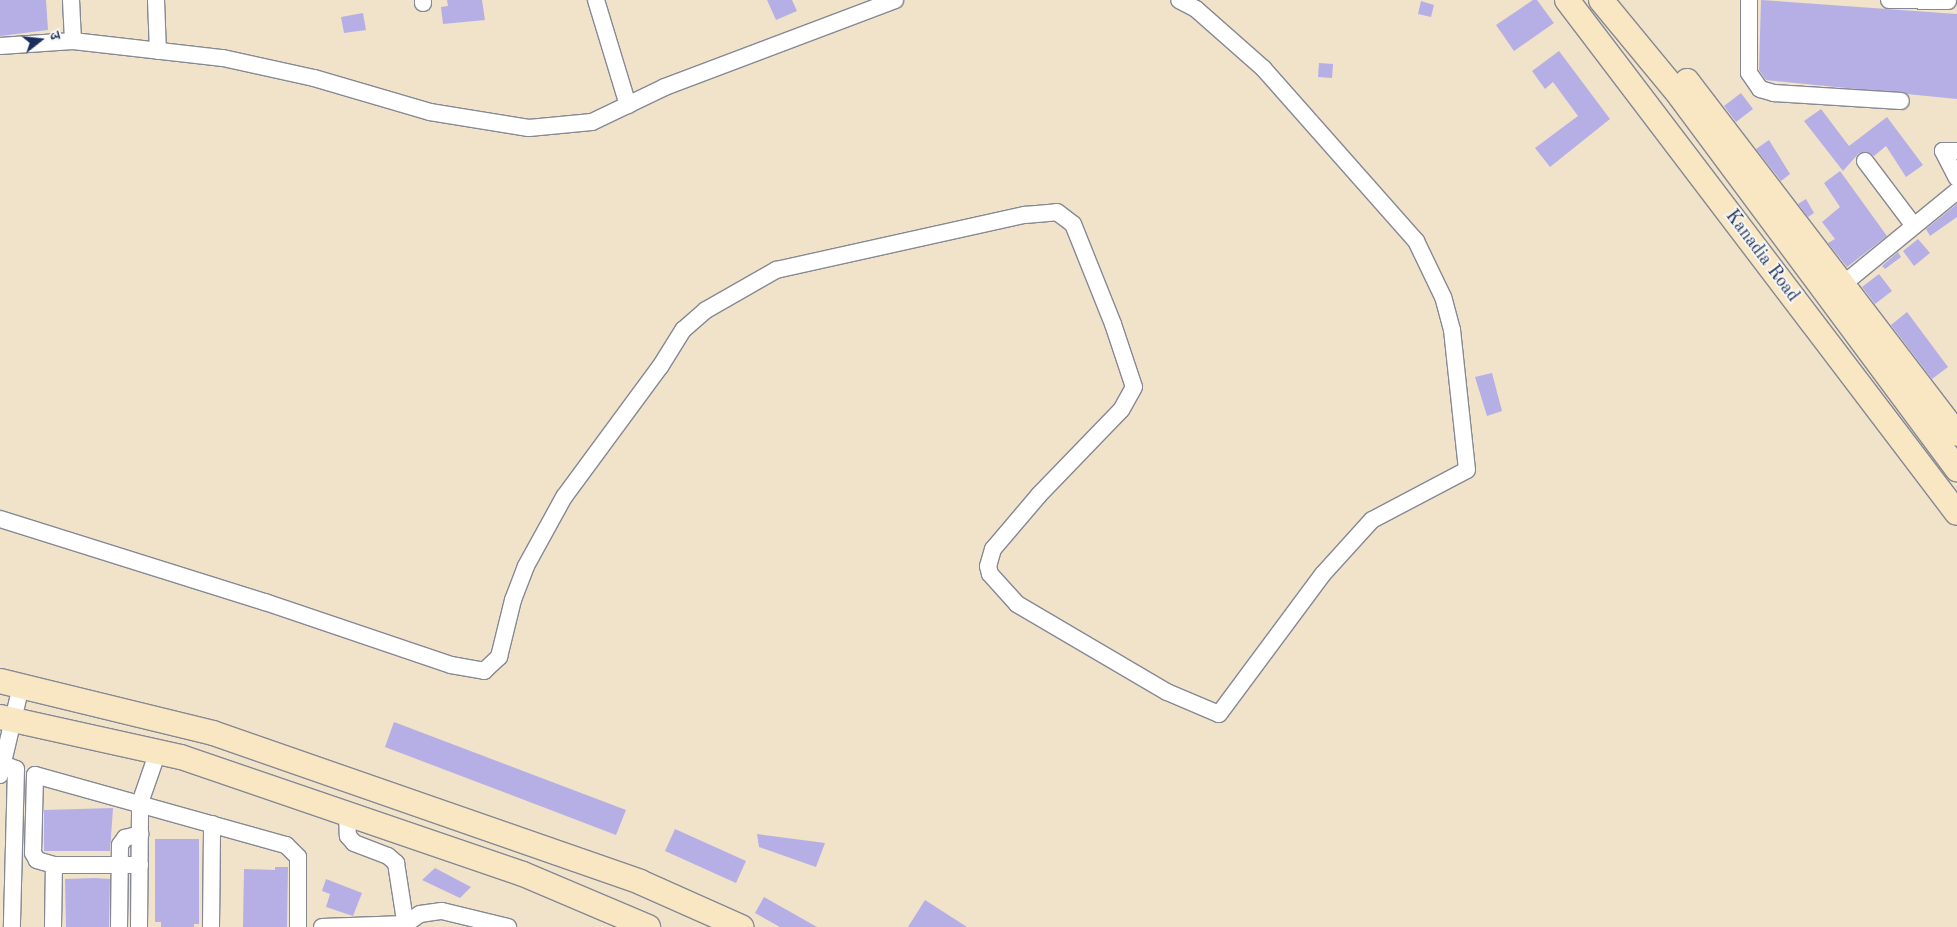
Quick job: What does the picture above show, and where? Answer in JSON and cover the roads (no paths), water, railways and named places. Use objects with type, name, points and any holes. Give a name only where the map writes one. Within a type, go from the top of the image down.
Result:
[{"type":"street","points":[[71,0],[73,41]]},
{"type":"street","points":[[156,0],[158,51]]},
{"type":"street","points":[[596,0],[628,105]]},
{"type":"street","points":[[0,46],[73,41],[256,64],[430,112],[529,128],[592,122],[747,55],[895,0]]},
{"type":"street","points":[[0,519],[265,602],[451,665],[484,671],[499,657],[526,566],[564,496],[660,367],[683,330],[706,310],[776,270],[1025,215],[1057,212],[1073,224],[1113,324],[1134,387],[1121,410],[1039,495],[993,549],[988,566],[990,574],[1017,604],[1159,687],[1219,714],[1323,574],[1372,520],[1468,470],[1452,330],[1443,297],[1416,241],[1264,69],[1196,9],[1178,0]]},
{"type":"street","name":"Kanadia Road","points":[[1567,0],[1957,513]]},
{"type":"street","name":"Kanadia Road","points":[[1601,0],[1767,199]]},
{"type":"street","points":[[1621,0],[1836,290],[1957,434]]},
{"type":"street","points":[[1749,0],[1749,73],[1760,89],[1774,93],[1901,101]]},
{"type":"street","points":[[1890,0],[1948,1]]},
{"type":"street","points":[[1957,151],[1943,151],[1957,178]]},
{"type":"street","points":[[1864,161],[1914,226]]},
{"type":"street","points":[[1836,290],[1957,192]]},
{"type":"street","name":"Kanadia Road","points":[[1836,290],[1957,469]]},
{"type":"street","points":[[12,927],[16,769],[1,767],[10,683],[213,733],[640,882],[742,927]]},
{"type":"street","points":[[7,718],[158,752],[347,813],[523,874],[633,924]]},
{"type":"street","points":[[139,927],[140,803],[158,752]]},
{"type":"street","points":[[140,865],[43,864],[33,853],[35,775],[140,803],[293,849],[298,857],[298,927]]},
{"type":"street","points":[[347,813],[348,836],[354,843],[388,856],[396,862],[406,925]]},
{"type":"street","points":[[211,927],[212,824]]},
{"type":"street","points":[[119,927],[120,845],[125,838],[140,834]]},
{"type":"street","points":[[54,865],[54,927]]},
{"type":"street","points":[[322,927],[406,925],[420,914],[442,911],[508,927]]}]
